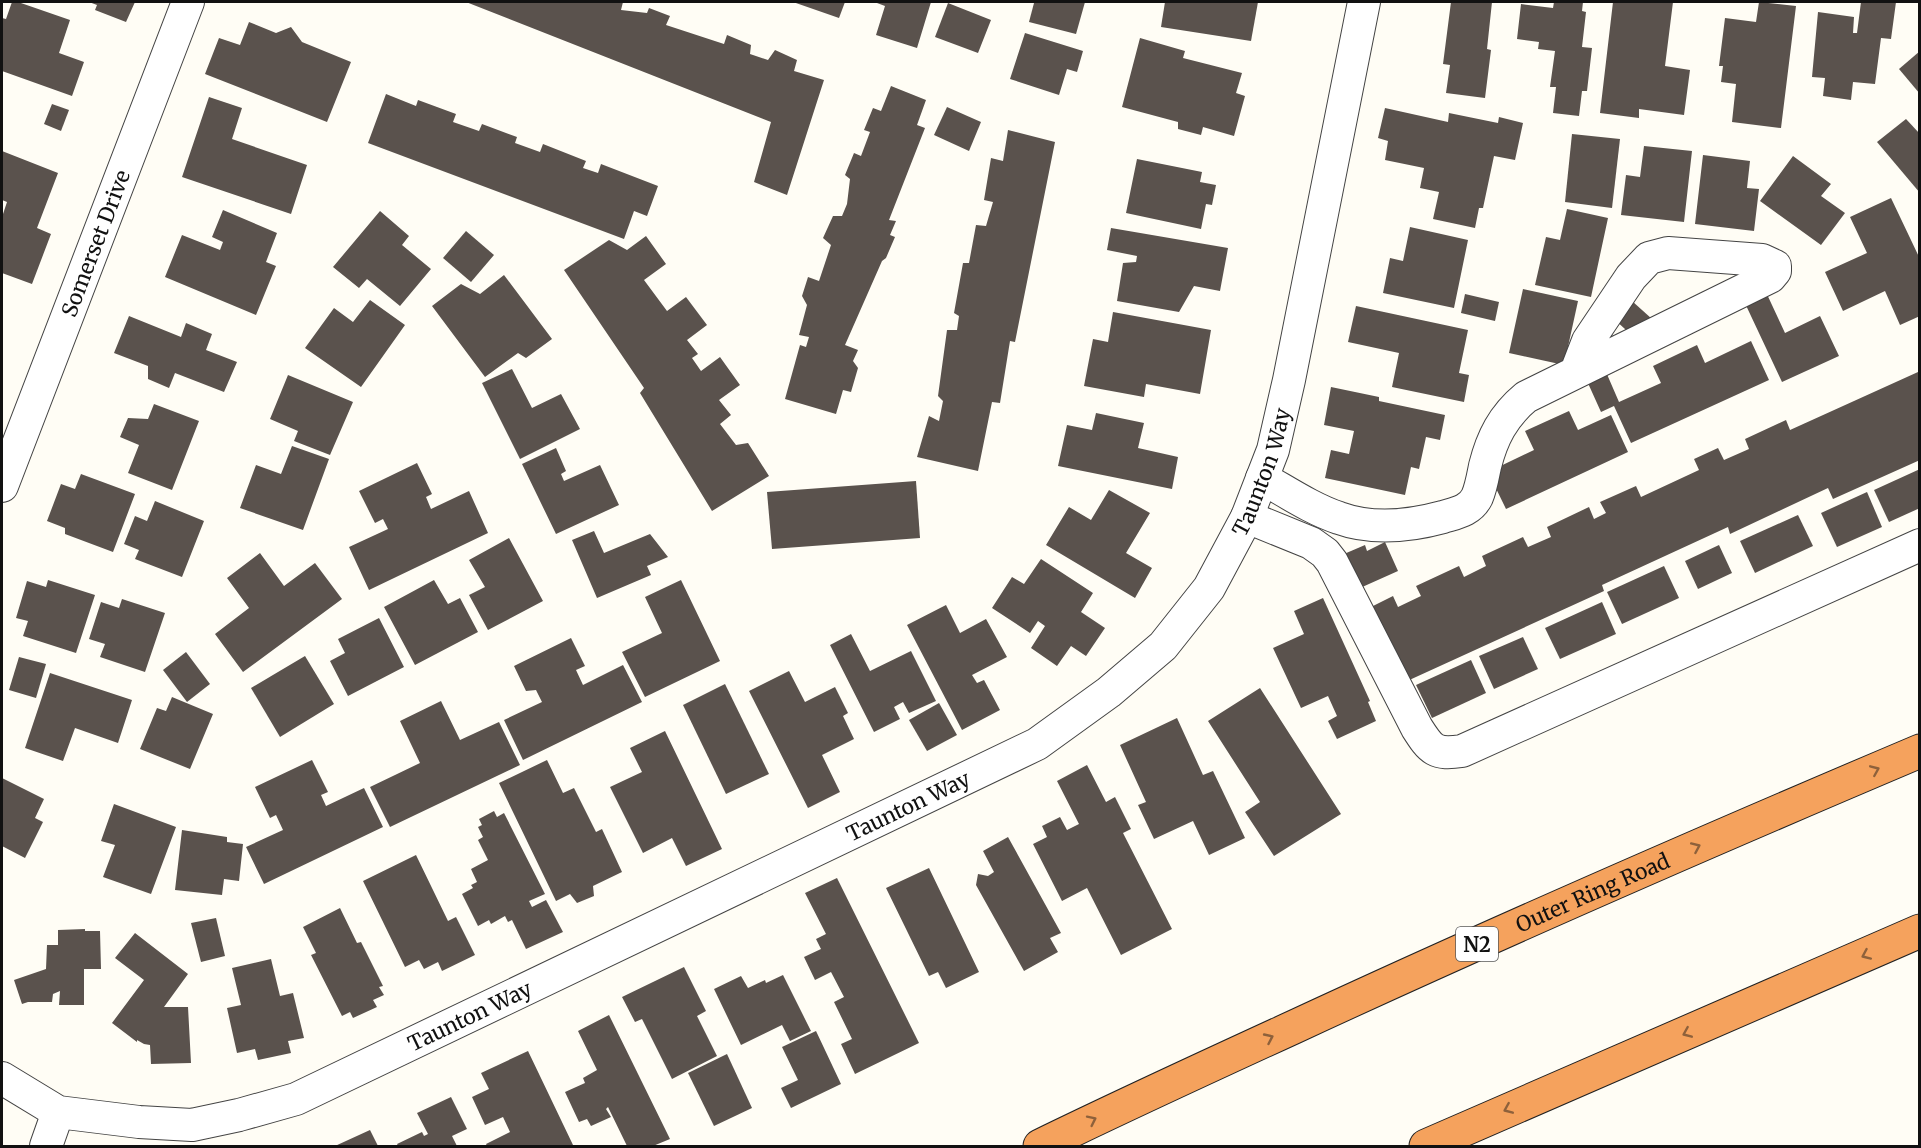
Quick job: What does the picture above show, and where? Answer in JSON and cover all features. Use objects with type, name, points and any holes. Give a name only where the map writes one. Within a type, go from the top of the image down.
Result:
[{"type":"highway","name":"Outer Ring Road","points":[[1040,1146],[1394,981],[1732,831],[1920,751]]},
{"type":"highway","points":[[1426,1146],[1920,931]]},
{"type":"street","name":"Somerset Drive","points":[[2,486],[188,2]]},
{"type":"street","name":"Taunton Way","points":[[2,1078],[58,1112],[117,1120],[192,1125],[296,1099],[1037,744],[1109,692],[1163,646],[1209,588],[1247,517],[1273,450],[1364,2]]},
{"type":"street","points":[[1262,478],[1339,518],[1372,525],[1426,522],[1462,511],[1471,506],[1476,498],[1491,442],[1497,430],[1516,405],[1526,397],[1770,277],[1775,271],[1775,266],[1762,260],[1668,253],[1649,258],[1631,277],[1588,341],[1576,372]]},
{"type":"street","points":[[1247,517],[1311,543],[1325,553],[1346,586],[1417,728],[1427,744],[1443,753],[1462,751],[1920,545]]},
{"type":"street","points":[[46,1146],[58,1112]]},
{"type":"building","points":[[12,2],[70,20],[59,53],[84,62],[72,96],[2,71],[2,18],[6,19]]},
{"type":"building","points":[[89,2],[135,2],[126,22],[95,10],[97,5]]},
{"type":"building","points":[[466,2],[623,2],[621,10],[647,13],[649,8],[670,16],[666,25],[724,44],[727,35],[751,45],[750,54],[768,60],[775,50],[797,60],[794,71],[824,80],[787,195],[754,182],[771,122]]},
{"type":"building","points":[[793,2],[845,2],[839,18]]},
{"type":"building","points":[[877,2],[931,2],[917,48],[876,35],[885,6]]},
{"type":"building","points":[[1085,2],[1076,34],[1029,22],[1034,3]]},
{"type":"building","points":[[1165,2],[1258,2],[1251,41],[1161,27]]},
{"type":"building","points":[[1451,2],[1492,2],[1487,49],[1491,50],[1485,98],[1446,93],[1450,65],[1443,64]]},
{"type":"building","points":[[1554,2],[1583,2],[1582,11],[1586,12],[1582,47],[1592,48],[1587,91],[1582,91],[1579,116],[1553,113],[1556,87],[1550,87],[1555,51],[1538,49],[1539,42],[1517,39],[1521,4],[1553,8]]},
{"type":"building","points":[[1613,2],[1673,2],[1665,66],[1690,70],[1684,115],[1639,109],[1639,118],[1600,113]]},
{"type":"building","points":[[1759,2],[1796,6],[1781,128],[1732,122],[1736,84],[1721,82],[1723,66],[1719,66],[1725,18],[1756,22]]},
{"type":"building","points":[[1861,2],[1896,2],[1891,39],[1881,38],[1875,84],[1853,82],[1851,100],[1823,96],[1825,78],[1812,77],[1818,12],[1854,17],[1853,33],[1857,33]]},
{"type":"building","points":[[948,3],[991,20],[978,53],[935,37]]},
{"type":"building","points":[[249,22],[276,33],[291,27],[302,42],[351,62],[327,122],[205,74],[219,38],[240,45]]},
{"type":"building","points":[[1025,33],[1083,51],[1077,72],[1067,69],[1059,95],[1010,79]]},
{"type":"building","points":[[1140,38],[1185,51],[1183,58],[1242,73],[1236,93],[1245,96],[1234,136],[1203,127],[1201,135],[1178,129],[1178,122],[1122,107]]},
{"type":"building","points":[[1920,51],[1920,94],[1899,69]]},
{"type":"building","points":[[891,86],[926,100],[917,125],[925,128],[889,220],[896,221],[890,235],[895,237],[845,345],[858,350],[853,361],[858,368],[851,392],[843,390],[836,414],[785,399],[800,345],[806,347],[809,337],[799,335],[807,305],[802,296],[808,277],[819,281],[831,245],[823,238],[833,216],[842,216],[847,204],[850,179],[845,175],[854,153],[861,156],[870,132],[864,130],[873,108],[881,111]]},
{"type":"building","points":[[386,94],[416,106],[418,100],[456,114],[453,122],[479,131],[482,124],[517,137],[515,143],[540,152],[543,144],[586,161],[583,168],[598,173],[601,164],[658,186],[647,216],[634,211],[624,239],[368,143]]},
{"type":"building","points":[[209,97],[242,108],[232,139],[307,165],[291,214],[182,177]]},
{"type":"building","points":[[52,104],[69,110],[61,131],[44,124]]},
{"type":"building","points":[[947,107],[981,122],[969,151],[934,135]]},
{"type":"building","points":[[1385,108],[1448,122],[1449,113],[1498,123],[1499,117],[1523,123],[1515,160],[1494,156],[1483,208],[1479,208],[1475,228],[1433,219],[1439,192],[1420,188],[1424,168],[1385,160],[1388,141],[1378,138]]},
{"type":"building","points":[[1906,119],[1920,134],[1920,193],[1877,142]]},
{"type":"building","points":[[1008,130],[1055,142],[1015,342],[1010,341],[1000,403],[992,402],[978,471],[917,457],[929,416],[939,421],[943,401],[938,396],[947,330],[957,330],[959,316],[954,313],[963,263],[969,263],[976,225],[986,226],[993,202],[984,200],[991,158],[1003,161]]},
{"type":"building","points":[[1572,134],[1620,139],[1612,208],[1565,202]]},
{"type":"building","points":[[1644,146],[1692,151],[1684,222],[1621,215],[1626,175],[1640,177]]},
{"type":"building","points":[[2,151],[58,173],[37,228],[51,234],[32,284],[2,273],[2,217],[7,202],[2,200]]},
{"type":"building","points":[[1703,155],[1750,161],[1747,188],[1759,189],[1754,231],[1695,224]]},
{"type":"building","points":[[1793,156],[1831,184],[1821,196],[1845,213],[1821,245],[1760,201]]},
{"type":"building","points":[[1137,159],[1202,172],[1200,182],[1216,185],[1212,205],[1206,204],[1201,229],[1126,213]]},
{"type":"building","points":[[1891,198],[1920,259],[1920,316],[1900,325],[1885,291],[1843,311],[1825,272],[1867,253],[1850,217]]},
{"type":"building","points":[[1567,209],[1608,218],[1591,297],[1535,285],[1546,237],[1560,240]]},
{"type":"building","points":[[223,210],[277,233],[266,262],[276,266],[256,315],[165,277],[182,235],[220,250],[223,242],[212,237]]},
{"type":"building","points":[[380,211],[409,236],[402,245],[431,269],[400,306],[367,279],[359,288],[333,267]]},
{"type":"building","points":[[1410,227],[1468,240],[1454,308],[1383,293],[1390,258],[1403,261]]},
{"type":"building","points":[[1111,228],[1228,248],[1220,291],[1194,286],[1179,312],[1117,301],[1123,263],[1136,262],[1137,256],[1107,250]]},
{"type":"building","points":[[466,231],[494,255],[471,282],[443,258]]},
{"type":"building","points":[[646,236],[666,264],[644,280],[667,311],[686,297],[707,325],[687,340],[698,354],[692,358],[701,371],[720,357],[740,385],[719,400],[731,415],[720,424],[736,445],[748,443],[769,476],[712,511],[640,393],[644,388],[564,270],[609,240],[627,250]]},
{"type":"building","points":[[504,275],[552,339],[526,358],[518,353],[485,377],[432,306],[461,284],[480,294]]},
{"type":"building","points":[[1523,289],[1578,301],[1564,365],[1509,353]]},
{"type":"building","points":[[1765,290],[1785,333],[1820,316],[1839,356],[1782,382],[1743,299]]},
{"type":"building","points":[[1465,294],[1499,302],[1495,321],[1461,313]]},
{"type":"building","points":[[370,300],[405,325],[361,387],[305,348],[334,308],[353,322]]},
{"type":"building","points":[[1632,301],[1652,319],[1635,338],[1615,320]]},
{"type":"building","points":[[1356,306],[1468,330],[1459,373],[1469,375],[1464,402],[1392,387],[1399,353],[1348,342]]},
{"type":"building","points":[[1113,312],[1211,330],[1200,394],[1146,384],[1144,397],[1084,386],[1093,339],[1108,342]]},
{"type":"building","points":[[129,316],[181,337],[186,323],[212,334],[206,350],[237,362],[224,392],[175,373],[169,388],[148,379],[148,366],[114,353]]},
{"type":"building","points":[[1751,341],[1769,380],[1631,443],[1614,406],[1601,412],[1587,381],[1606,372],[1619,402],[1661,383],[1653,366],[1697,345],[1705,363]]},
{"type":"building","points":[[512,369],[532,408],[561,394],[580,429],[520,459],[482,383]]},
{"type":"building","points":[[1918,372],[1920,375],[1920,460],[1833,499],[1828,488],[1730,534],[1728,527],[1602,585],[1604,591],[1405,682],[1371,607],[1393,596],[1398,607],[1421,596],[1416,586],[1459,566],[1464,577],[1486,566],[1482,556],[1523,537],[1528,547],[1551,537],[1547,527],[1589,507],[1594,519],[1606,513],[1600,502],[1636,486],[1641,497],[1699,470],[1694,459],[1718,448],[1724,460],[1749,449],[1745,439],[1786,420],[1790,430]]},
{"type":"building","points":[[288,375],[353,402],[330,455],[294,441],[298,431],[270,419]]},
{"type":"building","points":[[1331,387],[1379,397],[1379,401],[1445,415],[1440,440],[1426,437],[1419,469],[1411,467],[1405,495],[1325,478],[1331,450],[1349,454],[1354,431],[1324,425]]},
{"type":"building","points":[[154,404],[199,421],[172,490],[128,473],[139,445],[120,437],[128,418],[148,419]]},
{"type":"building","points":[[1569,411],[1578,430],[1611,415],[1628,452],[1506,509],[1488,472],[1534,450],[1525,431]]},
{"type":"building","points":[[1096,413],[1144,423],[1138,448],[1178,457],[1172,489],[1058,466],[1067,425],[1092,430]]},
{"type":"building","points":[[292,446],[329,459],[303,530],[240,508],[256,465],[281,474]]},
{"type":"building","points":[[556,448],[566,471],[561,474],[564,481],[600,465],[619,505],[556,534],[522,464]]},
{"type":"building","points":[[417,463],[432,494],[426,497],[431,509],[469,491],[488,533],[369,590],[349,547],[388,529],[383,519],[375,523],[359,491]]},
{"type":"building","points":[[1920,469],[1920,508],[1889,522],[1874,490]]},
{"type":"building","points":[[81,474],[135,494],[113,552],[65,534],[65,528],[47,521],[61,484],[75,489]]},
{"type":"building","points":[[916,481],[920,538],[772,549],[767,492]]},
{"type":"building","points":[[1109,490],[1150,513],[1126,553],[1152,568],[1135,598],[1046,545],[1069,507],[1091,520]]},
{"type":"building","points":[[1867,492],[1882,527],[1837,547],[1821,513]]},
{"type":"building","points":[[155,501],[204,521],[182,577],[135,559],[139,550],[124,544],[135,516],[147,521]]},
{"type":"building","points":[[1798,515],[1813,546],[1755,573],[1740,541]]},
{"type":"building","points":[[594,531],[604,553],[650,534],[668,557],[647,566],[651,575],[597,598],[572,540]]},
{"type":"building","points":[[509,538],[543,601],[488,630],[469,595],[485,587],[469,560]]},
{"type":"building","points":[[1385,542],[1398,571],[1360,588],[1344,554],[1365,545],[1367,551]]},
{"type":"building","points":[[1719,545],[1732,573],[1698,589],[1685,561]]},
{"type":"building","points":[[260,553],[284,586],[315,563],[342,599],[243,672],[215,634],[249,608],[227,578]]},
{"type":"building","points":[[1041,559],[1093,593],[1081,612],[1105,628],[1086,656],[1071,646],[1057,666],[1031,648],[1045,626],[1038,621],[1030,633],[992,608],[1012,577],[1024,584]]},
{"type":"building","points":[[1664,566],[1679,598],[1622,624],[1607,592]]},
{"type":"building","points":[[48,580],[95,595],[76,653],[23,636],[28,621],[16,618],[27,581],[46,587]]},
{"type":"building","points":[[434,580],[448,604],[460,598],[478,632],[415,665],[384,607]]},
{"type":"building","points":[[681,580],[720,661],[645,697],[622,652],[662,633],[645,597]]},
{"type":"building","points":[[1323,598],[1370,701],[1368,702],[1376,721],[1337,739],[1328,721],[1337,716],[1328,696],[1301,708],[1273,648],[1304,634],[1294,611]]},
{"type":"building","points":[[122,599],[165,613],[145,672],[100,657],[105,644],[89,639],[101,602],[119,608]]},
{"type":"building","points":[[1602,602],[1616,634],[1560,659],[1545,628]]},
{"type":"building","points":[[946,605],[960,633],[986,619],[1007,657],[972,675],[977,683],[984,680],[1000,710],[962,730],[907,625]]},
{"type":"building","points":[[379,618],[404,667],[348,696],[330,661],[345,653],[338,639]]},
{"type":"building","points":[[851,634],[870,671],[911,651],[936,701],[909,713],[903,702],[894,707],[900,719],[874,732],[830,645]]},
{"type":"building","points":[[1523,637],[1538,669],[1494,689],[1479,656]]},
{"type":"building","points":[[571,638],[585,666],[576,670],[583,685],[623,665],[642,702],[523,760],[504,720],[542,702],[536,690],[526,691],[514,666]]},
{"type":"building","points":[[186,652],[210,684],[187,702],[163,670]]},
{"type":"building","points":[[305,656],[334,704],[280,737],[251,688]]},
{"type":"building","points":[[19,657],[46,664],[36,698],[9,690]]},
{"type":"building","points":[[1471,660],[1486,693],[1432,718],[1416,685]]},
{"type":"building","points":[[789,671],[805,702],[835,687],[848,713],[843,716],[854,739],[822,755],[840,792],[808,808],[749,691]]},
{"type":"building","points":[[50,673],[132,700],[118,743],[75,728],[63,761],[25,748]]},
{"type":"building","points":[[725,684],[769,774],[726,794],[683,705]]},
{"type":"building","points":[[1260,688],[1341,814],[1274,856],[1245,812],[1260,802],[1208,721]]},
{"type":"building","points":[[172,697],[213,714],[190,769],[140,749],[157,708],[166,711]]},
{"type":"building","points":[[441,701],[460,740],[499,722],[520,765],[390,827],[370,787],[420,763],[400,721]]},
{"type":"building","points":[[939,703],[957,735],[927,751],[909,720]]},
{"type":"building","points":[[1177,718],[1203,775],[1213,771],[1245,838],[1209,855],[1193,821],[1154,839],[1138,805],[1146,802],[1120,745]]},
{"type":"building","points":[[665,731],[722,849],[686,866],[672,838],[643,853],[610,787],[642,772],[630,748]]},
{"type":"building","points":[[312,760],[328,792],[321,795],[326,806],[364,788],[383,827],[264,884],[246,847],[283,830],[276,815],[270,818],[255,787]]},
{"type":"building","points":[[547,760],[563,793],[574,788],[596,832],[602,829],[622,872],[593,886],[594,896],[577,903],[570,894],[556,901],[499,783]]},
{"type":"building","points":[[1087,765],[1106,802],[1115,797],[1131,829],[1123,833],[1172,929],[1121,955],[1087,888],[1062,901],[1033,844],[1047,837],[1042,826],[1060,817],[1067,830],[1079,824],[1057,781]]},
{"type":"building","points":[[2,778],[44,799],[35,818],[43,822],[25,858],[2,846]]},
{"type":"building","points":[[114,804],[176,827],[151,894],[103,877],[115,845],[101,841]]},
{"type":"building","points":[[494,811],[497,817],[504,813],[545,894],[529,901],[532,907],[546,900],[563,932],[526,949],[512,920],[508,922],[505,916],[491,924],[489,920],[478,926],[462,894],[473,888],[471,885],[477,882],[471,869],[488,860],[478,840],[483,837],[478,827],[482,825],[479,819]]},
{"type":"building","points":[[182,830],[227,837],[227,842],[243,844],[239,881],[224,879],[222,895],[175,890]]},
{"type":"building","points":[[1008,837],[1061,933],[1050,938],[1058,952],[1024,971],[976,885],[978,874],[988,876],[994,872],[983,851]]},
{"type":"building","points":[[416,855],[448,921],[456,917],[475,955],[442,971],[438,962],[424,969],[419,960],[405,967],[363,881]]},
{"type":"building","points":[[929,868],[979,972],[946,988],[938,972],[929,976],[886,888]]},
{"type":"building","points":[[837,878],[919,1043],[855,1074],[841,1044],[852,1039],[834,1002],[844,997],[831,972],[815,980],[804,957],[821,949],[816,939],[826,934],[805,893]]},
{"type":"building","points":[[340,908],[357,943],[361,942],[383,986],[379,987],[384,995],[373,1000],[377,1007],[353,1018],[350,1012],[342,1016],[311,955],[316,953],[303,927]]},
{"type":"building","points":[[216,918],[225,956],[201,962],[191,923]]},
{"type":"building","points":[[85,929],[85,931],[100,931],[101,969],[84,969],[84,1005],[59,1005],[60,991],[53,994],[52,1002],[22,1004],[14,980],[46,969],[47,945],[58,945],[58,930]]},
{"type":"building","points":[[135,933],[188,974],[164,1007],[188,1007],[191,1063],[151,1064],[150,1045],[137,1040],[137,1042],[112,1023],[144,980],[115,958]]},
{"type":"building","points":[[271,959],[280,996],[293,993],[304,1038],[288,1041],[291,1053],[258,1060],[255,1049],[237,1053],[227,1008],[241,1005],[232,968]]},
{"type":"building","points":[[684,967],[706,1011],[697,1016],[717,1056],[672,1079],[642,1019],[635,1022],[622,997]]},
{"type":"building","points":[[783,975],[811,1031],[790,1041],[782,1025],[741,1045],[714,989],[741,976],[748,988]]},
{"type":"building","points":[[609,1015],[670,1139],[653,1146],[627,1146],[608,1107],[606,1109],[611,1117],[591,1126],[587,1119],[579,1122],[565,1092],[585,1083],[583,1078],[597,1070],[578,1031]]},
{"type":"building","points":[[816,1031],[841,1084],[791,1108],[781,1088],[798,1080],[782,1047]]},
{"type":"building","points":[[528,1051],[573,1145],[487,1146],[486,1144],[510,1132],[503,1117],[485,1125],[472,1097],[489,1089],[481,1073]]},
{"type":"building","points":[[727,1054],[752,1108],[714,1126],[688,1073]]},
{"type":"building","points":[[451,1097],[467,1129],[452,1136],[457,1146],[398,1146],[397,1144],[422,1132],[424,1136],[428,1134],[417,1113]]},
{"type":"building","points":[[370,1130],[378,1146],[335,1146]]}]
